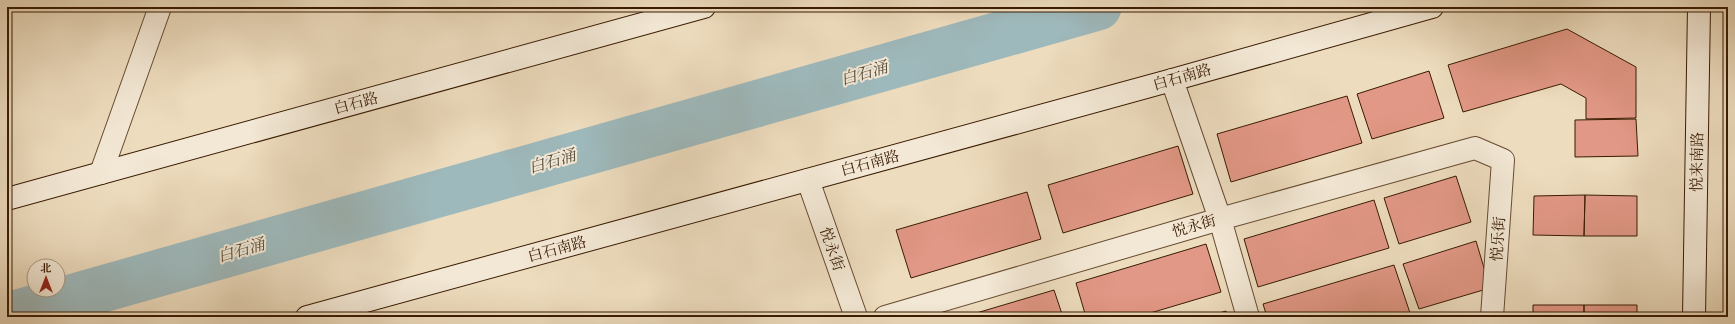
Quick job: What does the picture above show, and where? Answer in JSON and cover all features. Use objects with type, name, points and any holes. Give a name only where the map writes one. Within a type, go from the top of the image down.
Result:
[{"type":"street","points":[[101,173],[160,7]]},
{"type":"street","name":"白石路","points":[[7,199],[704,7]]},
{"type":"street","name":"白石南路","points":[[307,317],[1172,80],[1432,7]]},
{"type":"street","name":"悦来南路","points":[[1694,317],[1699,7]]},
{"type":"street","points":[[1172,80],[1220,219],[1248,317]]},
{"type":"street","name":"悦永街","points":[[884,317],[1220,219],[1475,148],[1503,160]]},
{"type":"street","name":"悦乐街","points":[[1492,317],[1503,160]]},
{"type":"street","name":"悦永街","points":[[808,180],[856,317]]},
{"type":"building","points":[[1567,29],[1636,67],[1636,118],[1586,119],[1586,98],[1561,84],[1463,112],[1448,65]]},
{"type":"building","points":[[1429,71],[1444,118],[1372,139],[1357,94]]},
{"type":"building","points":[[1347,96],[1362,143],[1231,182],[1217,134]]},
{"type":"building","points":[[1636,119],[1638,156],[1575,157],[1575,120]]},
{"type":"building","points":[[1178,146],[1193,194],[1063,233],[1048,185]]},
{"type":"building","points":[[1456,176],[1471,222],[1399,244],[1384,198]]},
{"type":"building","points":[[1027,192],[1041,239],[911,278],[896,230]]},
{"type":"building","points":[[1585,195],[1637,196],[1637,236],[1584,236]]},
{"type":"building","points":[[1585,195],[1584,236],[1533,235],[1534,196]]},
{"type":"building","points":[[1374,200],[1389,248],[1258,287],[1244,239]]},
{"type":"building","points":[[1476,241],[1490,288],[1419,309],[1403,264]]},
{"type":"building","points":[[1206,244],[1221,292],[1137,317],[1086,317],[1076,283]]},
{"type":"building","points":[[1394,265],[1410,313],[1395,317],[1267,317],[1263,304]]},
{"type":"building","points":[[1054,290],[1063,317],[963,317]]},
{"type":"building","points":[[1533,305],[1584,305],[1584,317],[1533,317]]},
{"type":"building","points":[[1584,305],[1637,305],[1637,317],[1584,317]]},
{"type":"building","points":[[1226,311],[1228,317],[1205,317]]},
{"type":"waterway","name":"白石涌","points":[[7,316],[1098,7]]}]
